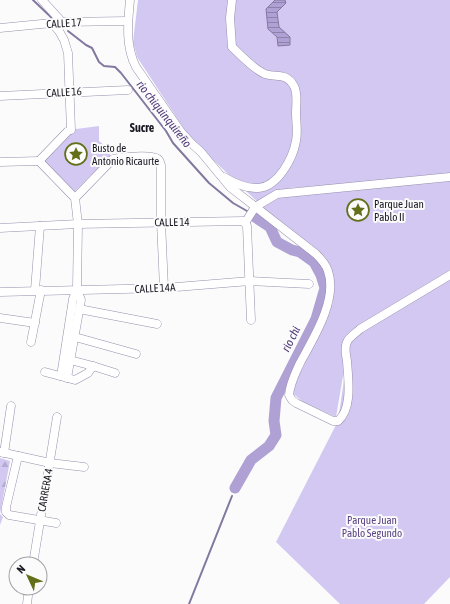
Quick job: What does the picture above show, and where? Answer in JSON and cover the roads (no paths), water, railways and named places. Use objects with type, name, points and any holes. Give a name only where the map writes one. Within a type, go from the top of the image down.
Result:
[{"type":"street","points":[[42,0],[62,22]]},
{"type":"street","points":[[130,0],[128,21],[131,58],[181,132],[201,152],[230,187],[316,254],[325,264],[328,271],[330,287],[329,300],[322,320],[292,380],[289,395],[292,400],[333,421],[341,418],[347,405],[349,386],[346,345],[350,338],[360,329],[450,275]]},
{"type":"street","points":[[218,173],[232,182],[248,187],[258,188],[265,186],[274,181],[284,170],[292,156],[297,140],[295,88],[284,76],[266,74],[256,68],[232,47],[230,18],[232,0]]},
{"type":"street","name":"CALLE 17","points":[[0,28],[62,22],[128,21]]},
{"type":"street","points":[[0,162],[40,161],[69,131],[70,92],[68,53],[64,40],[52,23]]},
{"type":"street","name":"CALLE 16","points":[[0,96],[128,90]]},
{"type":"street","points":[[75,198],[113,159],[120,157],[153,157],[158,159],[161,165],[161,222],[164,288]]},
{"type":"street","points":[[40,161],[75,198],[78,224],[77,289],[81,300],[70,360],[64,377]]},
{"type":"street","points":[[251,320],[247,226],[245,223],[255,207],[276,194],[450,177]]},
{"type":"street","name":"CALLE 14","points":[[0,228],[161,222],[243,221],[245,223]]},
{"type":"street","points":[[31,342],[35,323],[38,290],[40,226]]},
{"type":"street","name":"CALLE 14A","points":[[0,292],[164,288],[250,281],[309,284]]},
{"type":"street","points":[[64,377],[73,299],[77,289]]},
{"type":"street","points":[[80,309],[157,324]]},
{"type":"street","points":[[0,318],[35,323]]},
{"type":"street","points":[[75,337],[136,354]]},
{"type":"street","points":[[70,360],[115,373]]},
{"type":"street","points":[[45,372],[75,380],[88,373],[93,366]]},
{"type":"street","points":[[11,406],[2,452],[50,463],[84,467]]},
{"type":"street","name":"CARRERA 4","points":[[34,556],[57,417]]},
{"type":"street","points":[[18,456],[6,512],[9,515],[56,523]]},
{"type":"waterway","points":[[33,0],[54,20]]},
{"type":"waterway","name":"rio chiquinquireño","points":[[68,31],[92,48],[99,62],[104,66],[115,67],[121,73],[166,131],[173,143],[209,183],[233,203],[247,211]]},
{"type":"waterway","name":"rio chi","points":[[235,488],[251,460],[269,446],[276,435],[274,421],[276,398],[316,319],[325,288],[321,275],[314,262],[300,252],[292,250],[277,242],[270,227],[255,217]]},
{"type":"waterway","points":[[189,604],[232,496]]},
{"type":"place","name":"Busto de Antonio Ricaurte","points":[[76,154]]},
{"type":"place","name":"Parque Juan Pablo II","points":[[358,210]]},
{"type":"district","name":"Sucre","points":[[142,128]]},
{"type":"park label","name":"Parque Juan Pablo Segundo","points":[[372,526]]}]
